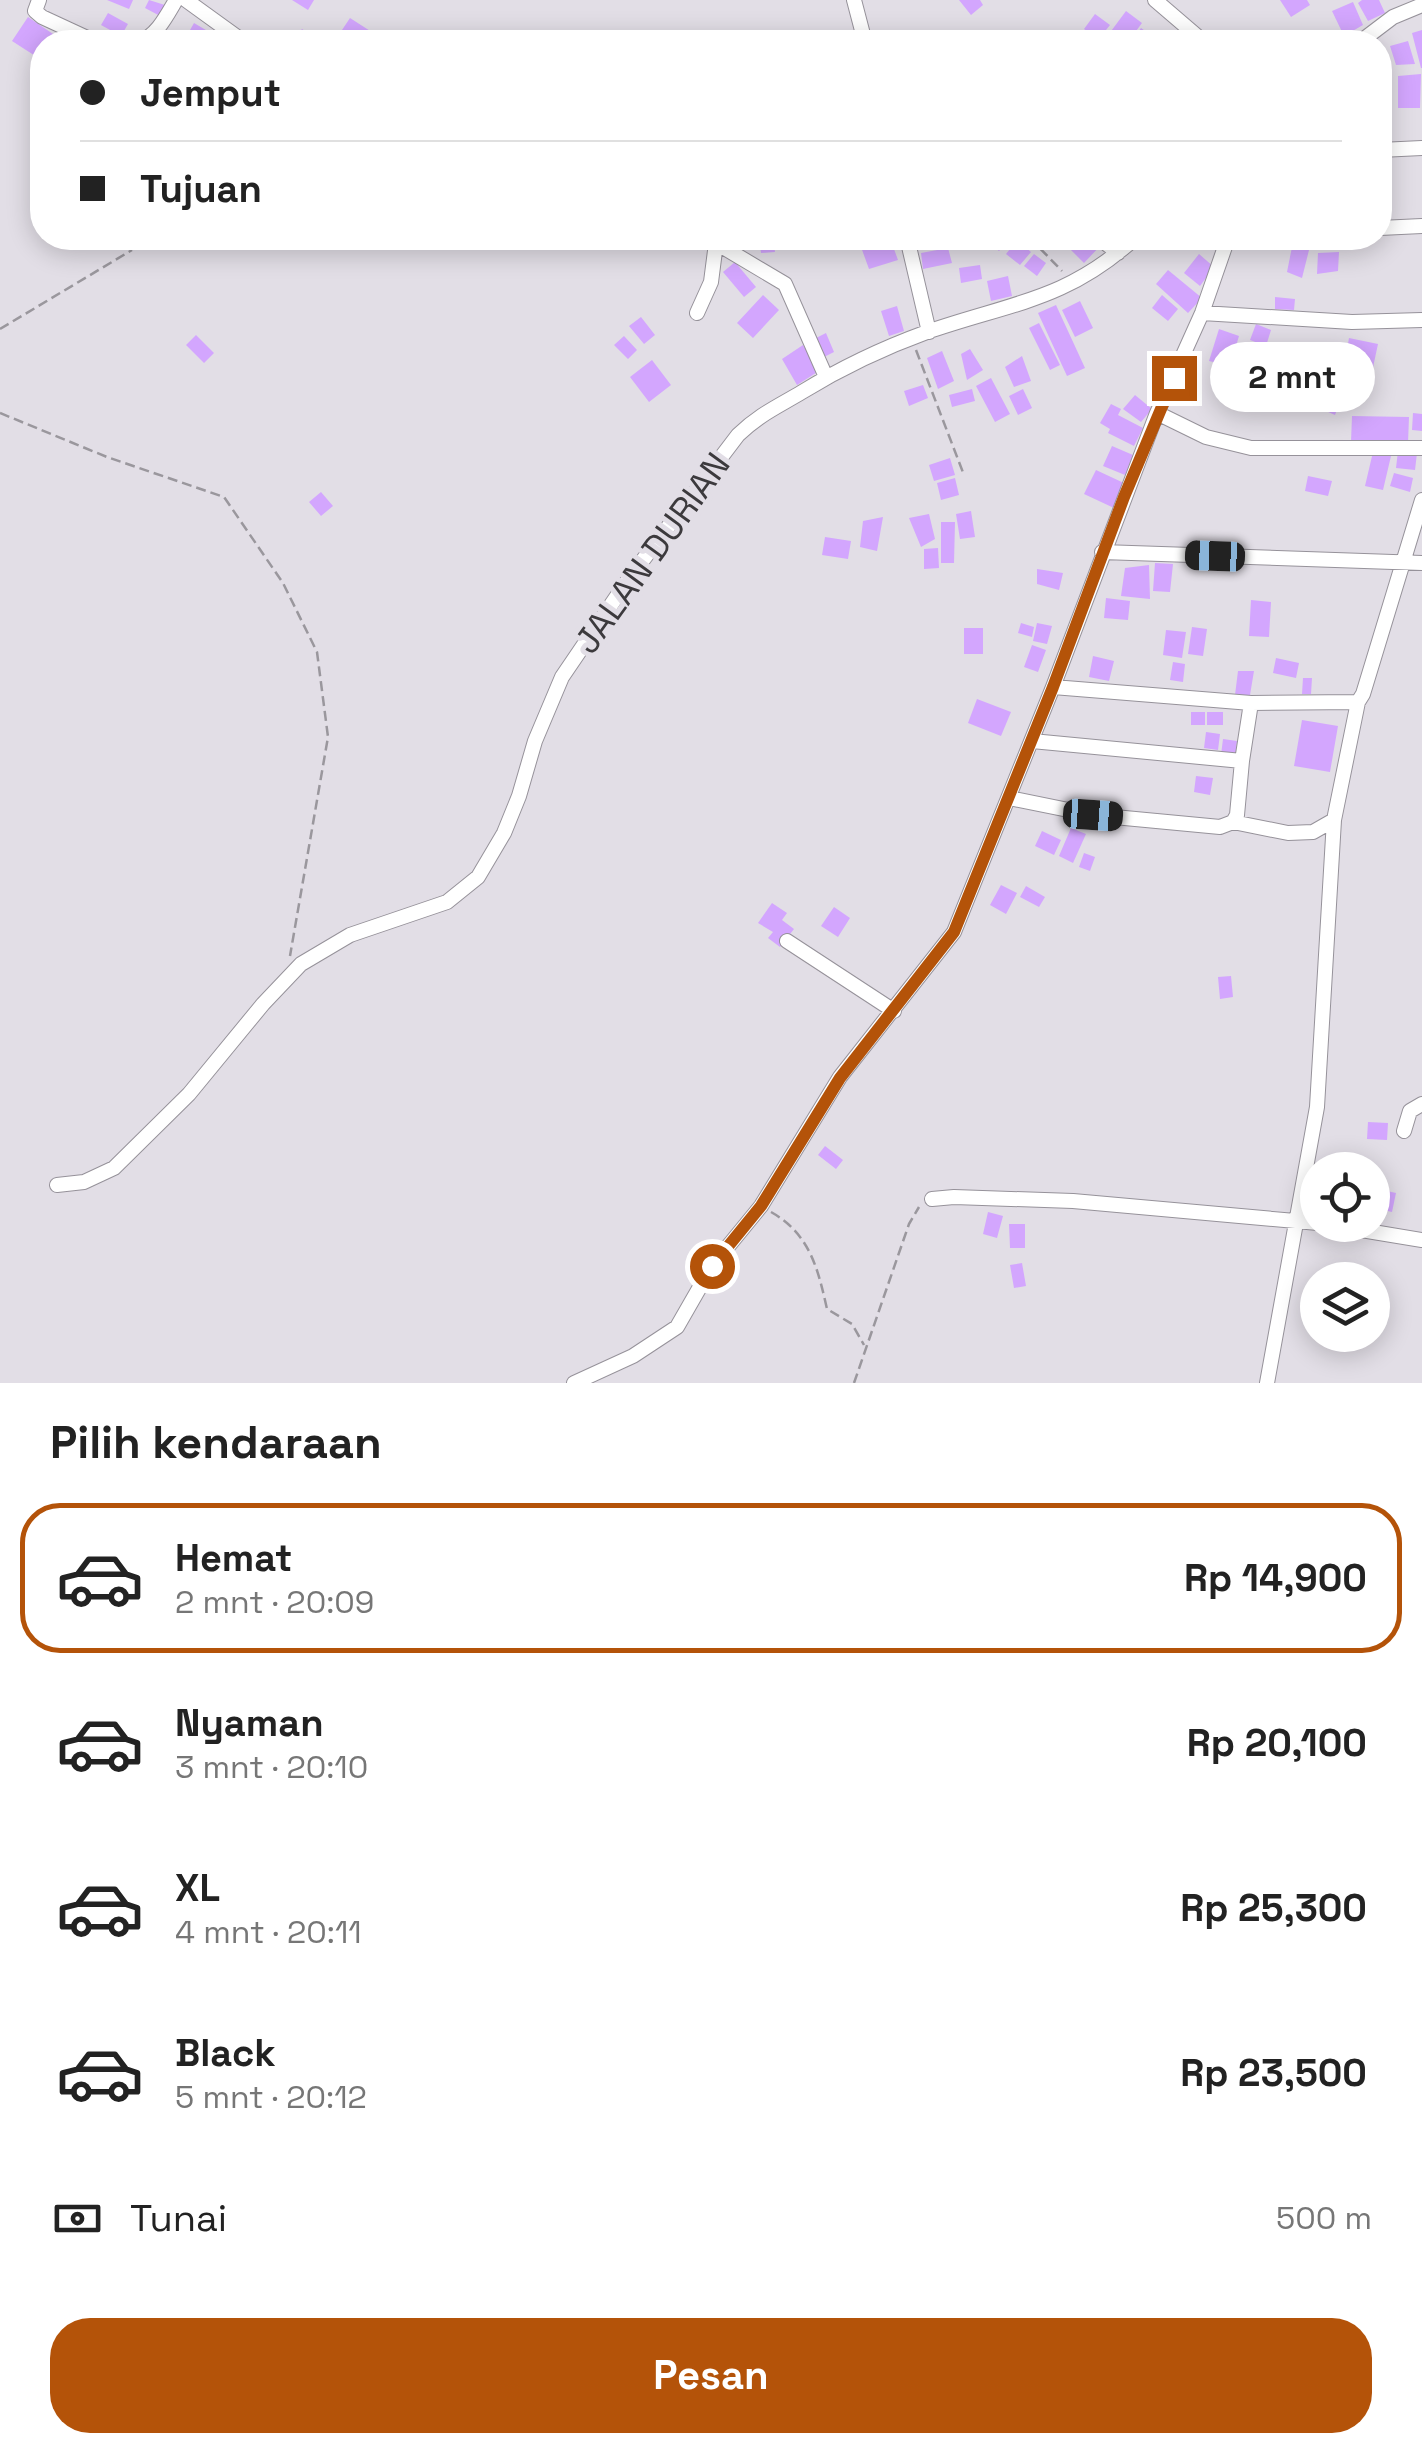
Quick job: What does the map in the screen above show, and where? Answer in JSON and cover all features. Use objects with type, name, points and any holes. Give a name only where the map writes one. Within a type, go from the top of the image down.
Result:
[{"type":"street","points":[[39,0],[34,7],[37,14],[71,30]]},
{"type":"street","points":[[156,30],[176,0]]},
{"type":"street","points":[[186,0],[227,30]]},
{"type":"street","points":[[854,0],[862,30]]},
{"type":"street","points":[[1155,0],[1190,30]]},
{"type":"street","points":[[1376,30],[1393,17],[1422,5]]},
{"type":"street","points":[[1392,149],[1422,148]]},
{"type":"street","points":[[1392,227],[1422,226]]},
{"type":"street","points":[[698,313],[711,282],[715,250]]},
{"type":"street","points":[[732,250],[785,284],[826,377]]},
{"type":"street","points":[[911,250],[929,332]]},
{"type":"street","points":[[1114,250],[1118,253]]},
{"type":"street","name":"JALAN DURIAN","points":[[57,1186],[97,1178],[114,1168],[189,1094],[301,964],[350,935],[447,902],[478,877],[504,833],[535,741],[562,677],[630,577],[738,435],[762,412],[826,377],[912,339],[1006,310],[1074,282],[1121,250]]},
{"type":"street","points":[[574,1383],[621,1362],[677,1327],[712,1266],[761,1206],[840,1078],[954,932],[1224,250]]},
{"type":"street","points":[[1202,312],[1352,322],[1422,320]]},
{"type":"street","points":[[1157,414],[1206,438],[1252,448],[1422,448]]},
{"type":"street","points":[[1267,1383],[1317,1108],[1334,820],[1358,702],[1364,694],[1422,500]]},
{"type":"street","points":[[1102,552],[1422,562]]},
{"type":"street","points":[[1053,687],[1250,703],[1358,702]]},
{"type":"street","points":[[1234,822],[1250,703]]},
{"type":"street","points":[[1032,740],[1242,762]]},
{"type":"street","points":[[1009,798],[1093,815],[1220,827],[1234,822],[1288,833],[1313,832],[1334,820]]},
{"type":"street","points":[[788,941],[894,1011]]},
{"type":"street","points":[[1404,1130],[1410,1111],[1422,1104]]},
{"type":"street","points":[[932,1199],[954,1196],[1074,1201],[1300,1220]]},
{"type":"street","points":[[1390,1235],[1422,1240]]},
{"type":"path","points":[[0,328],[132,250]]},
{"type":"path","points":[[1042,250],[1074,282]]},
{"type":"path","points":[[912,339],[964,475]]},
{"type":"path","points":[[0,413],[108,457],[224,497],[282,584],[317,652],[328,737],[284,980]]},
{"type":"path","points":[[854,1383],[909,1224],[918,1207],[932,1199]]},
{"type":"path","points":[[761,1206],[789,1222],[806,1244],[816,1264],[827,1310],[852,1324],[864,1345]]},
{"type":"building","points":[[107,0],[133,0],[129,9]]},
{"type":"building","points":[[149,0],[168,6],[162,17],[145,8]]},
{"type":"building","points":[[292,0],[314,0],[308,10]]},
{"type":"building","points":[[959,0],[980,0],[983,5],[971,15]]},
{"type":"building","points":[[1280,0],[1307,0],[1310,5],[1291,17]]},
{"type":"building","points":[[1379,0],[1385,13],[1368,21],[1358,3]]},
{"type":"building","points":[[1353,2],[1363,25],[1341,30],[1332,11]]},
{"type":"building","points":[[1126,11],[1142,23],[1137,30],[1112,30]]},
{"type":"building","points":[[108,13],[128,24],[124,30],[101,25]]},
{"type":"building","points":[[1095,14],[1110,25],[1106,30],[1084,29]]},
{"type":"building","points":[[28,17],[47,30],[30,30],[30,53],[12,41]]},
{"type":"building","points":[[350,18],[369,30],[342,30]]},
{"type":"building","points":[[1422,30],[1422,68],[1421,68],[1412,33]]},
{"type":"building","points":[[1408,41],[1415,64],[1396,65],[1392,45]]},
{"type":"building","points":[[1421,74],[1420,108],[1398,108],[1398,76]]},
{"type":"building","points":[[862,250],[894,250],[898,260],[869,269]]},
{"type":"building","points":[[949,250],[952,263],[923,269],[921,253]]},
{"type":"building","points":[[1009,250],[1031,252],[1020,265],[1006,254]]},
{"type":"building","points":[[1071,250],[1096,250],[1084,263]]},
{"type":"building","points":[[1291,250],[1309,250],[1302,278],[1287,272]]},
{"type":"building","points":[[1339,252],[1338,271],[1317,274],[1318,253]]},
{"type":"building","points":[[1034,254],[1046,263],[1037,276],[1024,266]]},
{"type":"building","points":[[1199,254],[1214,267],[1200,286],[1184,273]]},
{"type":"building","points":[[735,262],[756,287],[744,297],[723,272]]},
{"type":"building","points":[[980,265],[982,279],[961,283],[959,268]]},
{"type":"building","points":[[1168,270],[1202,298],[1188,313],[1156,284]]},
{"type":"building","points":[[1008,276],[1012,296],[991,301],[987,281]]},
{"type":"building","points":[[763,295],[779,310],[753,338],[737,323]]},
{"type":"building","points":[[1162,295],[1178,309],[1168,321],[1152,308]]},
{"type":"building","points":[[1275,297],[1295,299],[1294,310],[1275,309]]},
{"type":"building","points":[[1080,301],[1093,328],[1075,337],[1062,310]]},
{"type":"building","points":[[1056,305],[1085,368],[1067,376],[1038,313]]},
{"type":"building","points":[[897,306],[904,331],[889,336],[881,311]]},
{"type":"building","points":[[641,317],[655,335],[644,344],[629,326]]},
{"type":"building","points":[[1039,323],[1060,365],[1050,370],[1029,328]]},
{"type":"building","points":[[1256,324],[1271,330],[1266,346],[1250,340]]},
{"type":"building","points":[[1219,329],[1239,336],[1230,366],[1209,361]]},
{"type":"building","points":[[826,333],[834,352],[824,357],[816,338]]},
{"type":"building","points":[[196,335],[214,353],[204,363],[186,345]]},
{"type":"building","points":[[624,336],[637,350],[628,359],[614,345]]},
{"type":"building","points":[[1349,338],[1378,344],[1372,372],[1344,367]]},
{"type":"building","points":[[1246,343],[1263,349],[1258,364],[1241,358]]},
{"type":"building","points":[[1272,343],[1291,348],[1287,363],[1268,358]]},
{"type":"building","points":[[803,345],[819,371],[797,385],[782,359]]},
{"type":"building","points":[[970,349],[983,370],[967,380],[961,354]]},
{"type":"building","points":[[942,351],[954,381],[938,389],[927,358]]},
{"type":"building","points":[[1022,356],[1031,381],[1014,387],[1005,367]]},
{"type":"building","points":[[652,360],[671,385],[649,402],[630,377]]},
{"type":"building","points":[[1267,374],[1285,380],[1274,411],[1257,405]]},
{"type":"building","points":[[991,378],[1010,414],[995,422],[976,386]]},
{"type":"building","points":[[1325,380],[1335,383],[1332,395],[1322,392]]},
{"type":"building","points":[[923,385],[928,398],[909,406],[904,391]]},
{"type":"building","points":[[972,389],[975,401],[952,407],[949,395]]},
{"type":"building","points":[[1023,389],[1032,408],[1018,415],[1009,396]]},
{"type":"building","points":[[1348,389],[1359,392],[1356,402],[1345,399]]},
{"type":"building","points":[[1135,395],[1152,409],[1141,422],[1123,409]]},
{"type":"building","points":[[1331,398],[1340,401],[1335,415],[1326,411]]},
{"type":"building","points":[[1111,404],[1121,409],[1118,415],[1143,428],[1134,446],[1108,433],[1110,429],[1100,423]]},
{"type":"building","points":[[1413,413],[1422,414],[1422,431],[1412,430]]},
{"type":"building","points":[[1352,416],[1409,417],[1408,443],[1351,442]]},
{"type":"building","points":[[1112,446],[1133,455],[1125,475],[1103,466]]},
{"type":"building","points":[[1398,451],[1417,453],[1415,470],[1396,468]]},
{"type":"building","points":[[1373,452],[1391,456],[1383,490],[1365,486]]},
{"type":"building","points":[[950,458],[955,475],[934,481],[929,465]]},
{"type":"building","points":[[1096,470],[1126,484],[1114,508],[1084,494]]},
{"type":"building","points":[[1394,473],[1413,478],[1410,492],[1390,486]]},
{"type":"building","points":[[1308,476],[1332,481],[1328,496],[1305,491]]},
{"type":"building","points":[[955,478],[959,495],[941,500],[937,483]]},
{"type":"building","points":[[321,492],[333,506],[321,516],[309,502]]},
{"type":"building","points":[[971,511],[975,537],[960,539],[956,514]]},
{"type":"building","points":[[929,514],[935,539],[921,547],[909,518]]},
{"type":"building","points":[[883,517],[877,551],[860,547],[863,521]]},
{"type":"building","points":[[941,522],[955,522],[954,563],[941,563]]},
{"type":"building","points":[[825,537],[851,541],[848,559],[822,555]]},
{"type":"building","points":[[938,548],[939,568],[924,569],[924,549]]},
{"type":"building","points":[[1155,563],[1173,564],[1170,592],[1153,591]]},
{"type":"building","points":[[1149,565],[1150,599],[1121,596],[1125,568]]},
{"type":"building","points":[[1037,569],[1063,573],[1059,590],[1037,584]]},
{"type":"building","points":[[1106,598],[1130,601],[1128,620],[1104,618]]},
{"type":"building","points":[[1251,600],[1271,602],[1269,637],[1249,636]]},
{"type":"building","points":[[1021,623],[1034,627],[1032,637],[1018,633]]},
{"type":"building","points":[[1037,623],[1052,626],[1047,644],[1033,641]]},
{"type":"building","points":[[1192,627],[1207,629],[1203,656],[1188,654]]},
{"type":"building","points":[[964,628],[983,628],[983,654],[964,654]]},
{"type":"building","points":[[1166,630],[1186,632],[1182,658],[1163,655]]},
{"type":"building","points":[[1032,645],[1046,650],[1038,672],[1024,667]]},
{"type":"building","points":[[1093,656],[1114,661],[1109,681],[1089,677]]},
{"type":"building","points":[[1276,658],[1299,663],[1296,678],[1273,673]]},
{"type":"building","points":[[1173,662],[1185,664],[1183,682],[1170,680]]},
{"type":"building","points":[[1238,671],[1254,671],[1250,695],[1235,695]]},
{"type":"building","points":[[1303,678],[1312,678],[1311,694],[1302,694]]},
{"type":"building","points":[[977,699],[1011,712],[1001,736],[968,723]]},
{"type":"building","points":[[1191,712],[1205,712],[1205,725],[1191,725]]},
{"type":"building","points":[[1207,712],[1223,712],[1223,725],[1207,725]]},
{"type":"building","points":[[1302,720],[1338,726],[1330,772],[1294,766]]},
{"type":"building","points":[[1206,732],[1220,734],[1218,750],[1204,748]]},
{"type":"building","points":[[1223,739],[1237,741],[1235,756],[1221,755]]},
{"type":"building","points":[[1196,776],[1213,778],[1210,795],[1194,792]]},
{"type":"building","points":[[1071,828],[1086,834],[1073,863],[1059,856]]},
{"type":"building","points":[[1042,831],[1061,840],[1054,855],[1035,846]]},
{"type":"building","points":[[1084,853],[1095,857],[1090,871],[1079,867]]},
{"type":"building","points":[[1001,885],[1017,893],[1006,914],[990,905]]},
{"type":"building","points":[[1026,886],[1045,897],[1039,907],[1020,897]]},
{"type":"building","points":[[772,903],[787,913],[782,920],[794,929],[780,947],[768,938],[773,932],[758,923]]},
{"type":"building","points":[[834,907],[850,918],[838,937],[821,926]]},
{"type":"building","points":[[1231,976],[1233,997],[1220,999],[1218,977]]},
{"type":"building","points":[[1368,1122],[1388,1123],[1387,1140],[1367,1139]]},
{"type":"building","points":[[825,1146],[843,1160],[836,1169],[818,1155]]},
{"type":"building","points":[[1390,1192],[1396,1193],[1390,1212]]},
{"type":"building","points":[[988,1212],[1003,1216],[997,1238],[983,1234]]},
{"type":"building","points":[[1009,1224],[1025,1224],[1025,1248],[1010,1248]]},
{"type":"building","points":[[1022,1263],[1026,1286],[1014,1288],[1010,1265]]},
{"type":"route","points":[[712,1266],[761,1206],[840,1078],[954,932],[1174,378]]}]
